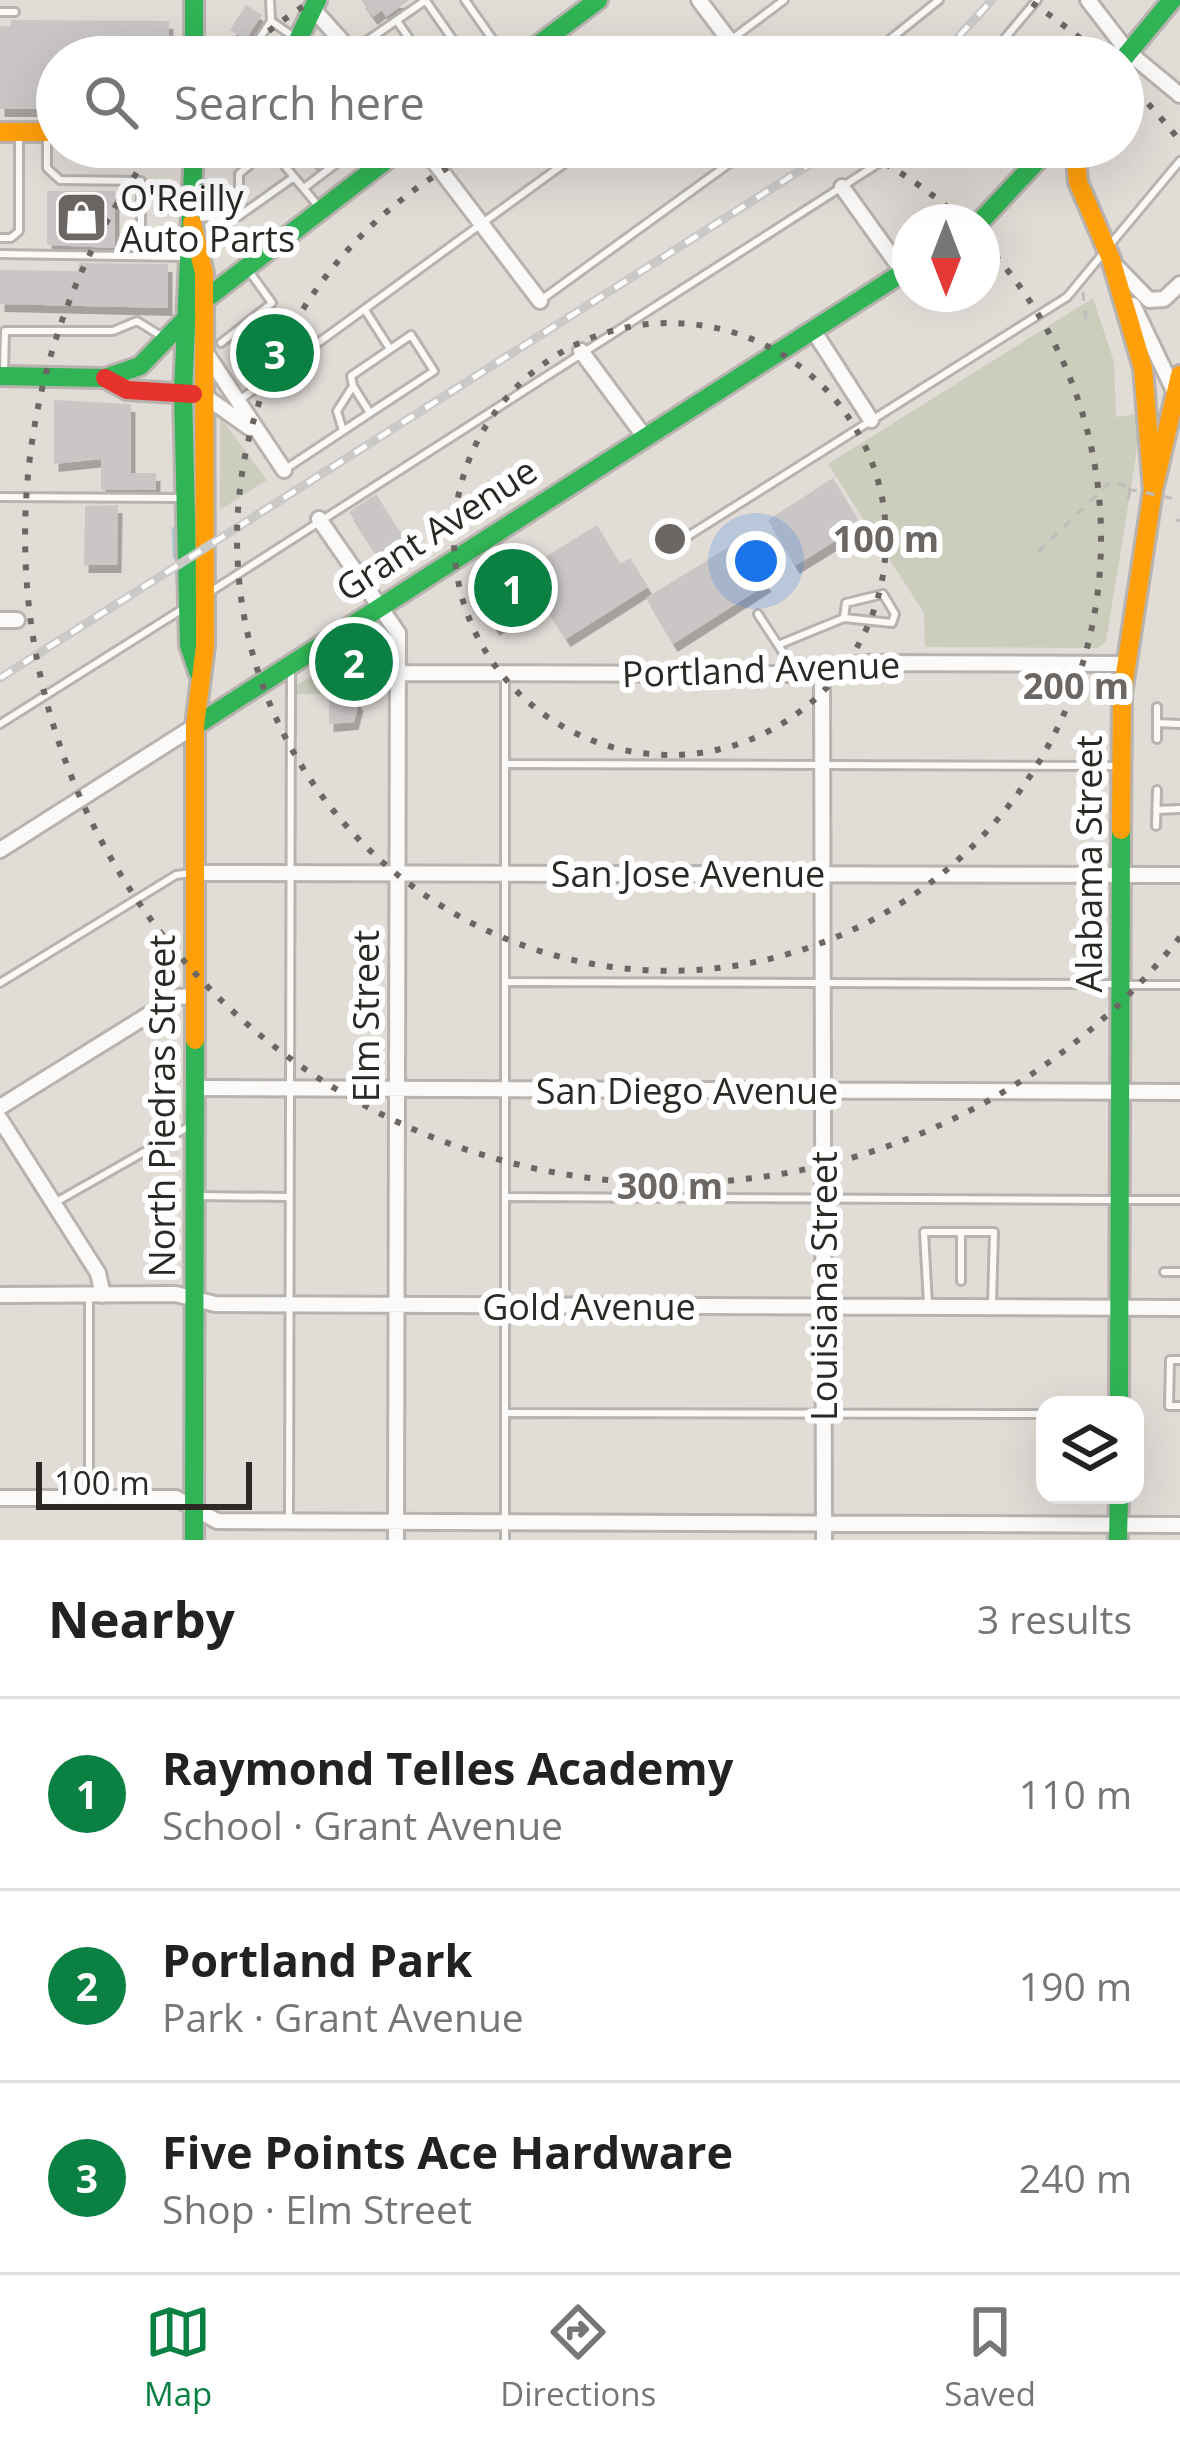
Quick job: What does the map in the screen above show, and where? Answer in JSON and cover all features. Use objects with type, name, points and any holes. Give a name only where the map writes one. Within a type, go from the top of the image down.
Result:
[{"type":"main road","points":[[194,0],[194,36]]},
{"type":"main road","points":[[550,36],[598,0]]},
{"type":"main road","points":[[1142,36],[1172,0]]},
{"type":"main road","points":[[301,36],[315,5]]},
{"type":"main road","name":"North Piedras Street","points":[[194,168],[184,323],[193,394],[197,600]]},
{"type":"main road","points":[[2,376],[105,378],[140,366],[203,301],[376,168]]},
{"type":"main road","points":[[997,204],[1030,168]]},
{"type":"main road","name":"Alabama Street","points":[[1077,168],[1078,182],[1109,254],[1142,368],[1121,766],[1119,1396]]},
{"type":"main road","name":"North Piedras Street","points":[[192,220],[213,347],[193,394],[186,498],[205,646],[198,672],[195,726],[194,1540]]},
{"type":"main road","name":"Grant Avenue","points":[[195,726],[892,279]]},
{"type":"main road","points":[[1136,488],[1178,400],[1180,375]]},
{"type":"main road","points":[[105,378],[128,390],[193,394]]},
{"type":"street","points":[[699,0],[726,36]]},
{"type":"street","points":[[1088,0],[1112,36]]},
{"type":"street","points":[[315,5],[338,36]]},
{"type":"street","points":[[1144,69],[1180,95]]},
{"type":"street","points":[[439,168],[539,301]]},
{"type":"street","points":[[842,187],[892,251]]},
{"type":"street","points":[[1109,254],[1149,300],[1164,299],[1180,284]]},
{"type":"street","name":"Alabama Street","points":[[1109,254],[1178,400]]},
{"type":"street","points":[[813,329],[871,420]]},
{"type":"street","points":[[213,347],[259,435],[284,470]]},
{"type":"street","points":[[580,351],[644,436]]},
{"type":"street","points":[[193,394],[259,435]]},
{"type":"street","name":"Elm Street","points":[[319,519],[397,625],[395,1540]]},
{"type":"street","points":[[0,620],[17,620]]},
{"type":"street","name":"Portland Avenue","points":[[398,673],[788,674],[862,663],[1124,664]]},
{"type":"street","name":"Louisiana Street","points":[[822,671],[824,1540]]},
{"type":"street","name":"Grant Avenue","points":[[0,850],[195,726]]},
{"type":"street","name":"San Jose Avenue","points":[[195,873],[1180,875]]},
{"type":"street","points":[[0,1107],[176,997],[196,996]]},
{"type":"street","name":"San Diego Avenue","points":[[195,1088],[1180,1092]]},
{"type":"street","points":[[0,1119],[98,1273],[96,1295]]},
{"type":"street","name":"Gold Avenue","points":[[0,1295],[176,1294],[193,1300],[289,1305],[1180,1308]]},
{"type":"street","points":[[0,1498],[176,1498],[217,1521],[824,1523],[1118,1532],[1180,1525]]},
{"type":"lane","points":[[261,36],[271,21],[270,0]]},
{"type":"lane","points":[[377,36],[425,0],[451,36]]},
{"type":"lane","points":[[465,0],[490,36]]},
{"type":"lane","points":[[737,36],[784,0]]},
{"type":"lane","points":[[894,36],[939,0]]},
{"type":"lane","points":[[1006,36],[1037,0]]},
{"type":"lane","points":[[0,12],[15,12]]},
{"type":"lane","points":[[271,21],[284,36]]},
{"type":"lane","points":[[397,21],[407,36]]},
{"type":"lane","points":[[0,238],[11,238],[19,231],[10,132]]},
{"type":"lane","points":[[669,548],[1081,284],[1180,161]]},
{"type":"lane","points":[[52,168],[52,175],[60,180],[140,181],[141,241]]},
{"type":"lane","points":[[239,216],[239,175],[246,168]]},
{"type":"lane","points":[[287,168],[321,210]]},
{"type":"lane","points":[[304,188],[330,168]]},
{"type":"lane","points":[[239,400],[559,168]]},
{"type":"lane","points":[[539,301],[723,168]]},
{"type":"lane","points":[[0,724],[871,168]]},
{"type":"lane","points":[[192,220],[239,216],[295,177]]},
{"type":"lane","points":[[140,193],[193,194]]},
{"type":"lane","points":[[0,254],[188,257]]},
{"type":"lane","points":[[213,347],[272,303],[246,268]]},
{"type":"lane","points":[[364,310],[390,349]]},
{"type":"lane","points":[[2,376],[5,332],[113,332],[137,321],[168,341]]},
{"type":"lane","points":[[284,470],[434,371],[411,335],[352,376],[370,413]]},
{"type":"lane","points":[[343,431],[337,411],[353,386]]},
{"type":"lane","points":[[0,497],[186,498]]},
{"type":"lane","points":[[778,645],[844,618],[892,623],[895,614],[883,594],[873,593],[846,603],[844,618]]},
{"type":"lane","points":[[758,614],[778,645],[788,674]]},
{"type":"lane","points":[[289,1522],[291,662]]},
{"type":"lane","points":[[505,674],[505,1540]]},
{"type":"lane","points":[[1157,707],[1157,740]]},
{"type":"lane","points":[[1157,723],[1180,724]]},
{"type":"lane","points":[[506,764],[1121,766]]},
{"type":"lane","points":[[1156,826],[1157,790]]},
{"type":"lane","points":[[1156,810],[1180,809]]},
{"type":"lane","points":[[0,983],[176,875],[195,873]]},
{"type":"lane","points":[[506,982],[1180,985]]},
{"type":"lane","points":[[55,1204],[176,1130],[194,1125]]},
{"type":"lane","points":[[193,1196],[289,1198]]},
{"type":"lane","points":[[506,1197],[1180,1200]]},
{"type":"lane","points":[[928,1308],[924,1232],[994,1232],[992,1308]]},
{"type":"lane","points":[[961,1232],[961,1281]]},
{"type":"lane","points":[[1164,1272],[1180,1272]]},
{"type":"lane","points":[[89,1498],[96,1295]]},
{"type":"lane","points":[[1180,1360],[1170,1360],[1169,1406],[1180,1406]]},
{"type":"lane","points":[[505,1413],[1036,1414]]},
{"type":"path","points":[[1081,284],[1086,321]]},
{"type":"path","points":[[1038,552],[1110,482],[1180,500]]},
{"type":"green space","points":[[1093,298],[1114,362],[1116,417],[1137,414],[1137,450],[1106,642],[1098,648],[925,647],[924,613],[828,464]]},
{"type":"green space","points":[[220,417],[267,480],[220,510]]},
{"type":"green space","points":[[374,638],[373,693],[295,694],[295,686]]},
{"type":"building","points":[[361,0],[409,0],[386,17],[382,10],[373,17]]},
{"type":"building","points":[[246,5],[262,15],[248,36],[230,30]]},
{"type":"building","points":[[11,20],[169,21],[169,36],[36,36],[36,109],[0,109],[0,26],[11,26]]},
{"type":"building","name":"O'Reilly Auto Parts","points":[[47,191],[115,191],[115,248],[47,245]]},
{"type":"building","points":[[79,263],[168,264],[168,308],[0,304],[0,270],[78,271]]},
{"type":"building","points":[[297,314],[314,336],[248,385],[231,363],[255,339]]},
{"type":"building","points":[[54,400],[131,404],[131,473],[156,473],[156,490],[101,490],[101,459],[54,464]]},
{"type":"building","points":[[833,478],[861,525],[795,566],[768,520]]},
{"type":"building","points":[[376,494],[409,546],[382,563],[349,512]]},
{"type":"building","points":[[118,505],[117,565],[84,565],[85,506]]},
{"type":"building","points":[[597,525],[620,564],[630,558],[648,587],[566,639],[541,599],[495,628],[478,599]]},
{"type":"building","points":[[740,540],[767,584],[673,644],[646,598]]},
{"type":"building","points":[[329,695],[354,697],[359,703],[354,722],[329,724]]},
{"type":"waterway","points":[[174,529],[175,557]]},
{"type":"waterway","points":[[177,573],[179,587]]},
{"type":"railway","points":[[959,36],[992,0]]},
{"type":"railway","points":[[0,678],[804,168]]},
{"type":"traffic: fast","points":[[194,0],[194,36]]},
{"type":"traffic: fast","points":[[300,36],[317,0]]},
{"type":"traffic: fast","points":[[550,36],[598,0]]},
{"type":"traffic: fast","points":[[1142,36],[1172,0]]},
{"type":"traffic: fast","points":[[193,168],[183,393],[189,645],[198,672]]},
{"type":"traffic: fast","points":[[0,376],[105,378],[140,366],[203,301],[376,168]]},
{"type":"traffic: fast","points":[[997,204],[1030,168]]},
{"type":"traffic: fast","points":[[195,726],[892,280]]},
{"type":"traffic: fast","points":[[1119,1396],[1121,830]]},
{"type":"traffic: fast","points":[[194,1540],[195,1040]]},
{"type":"traffic: fast","points":[[1118,1540],[1119,1504]]},
{"type":"traffic: slow","points":[[0,132],[36,132]]},
{"type":"traffic: slow","points":[[1077,168],[1078,182],[1111,259],[1143,368],[1153,490],[1122,694],[1121,830]]},
{"type":"traffic: slow","points":[[192,223],[204,273],[205,646],[195,726],[195,1040]]},
{"type":"traffic: slow","points":[[1154,486],[1180,375]]},
{"type":"traffic: jam","points":[[105,378],[127,390],[193,394]]},
{"type":"place","name":"O'Reilly Auto Parts","points":[[81,218]]},
{"type":"place","name":"Five Points Ace Hardware","points":[[275,353]]},
{"type":"place","name":"Raymond Telles Academy","points":[[513,588]]},
{"type":"place","name":"Portland Park","points":[[354,662]]}]
